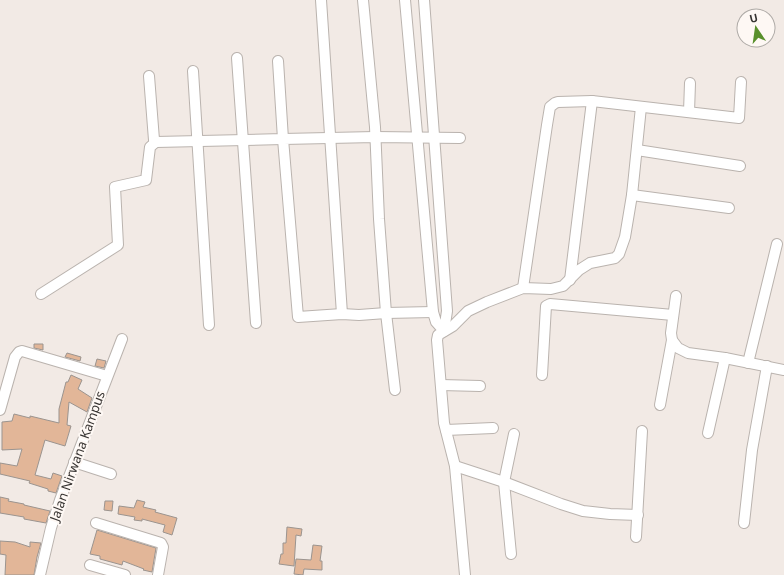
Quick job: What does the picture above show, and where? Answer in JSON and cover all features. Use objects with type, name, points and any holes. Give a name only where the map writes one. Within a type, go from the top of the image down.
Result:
[{"type":"street","points":[[321,0],[342,314]]},
{"type":"street","points":[[363,0],[376,137],[379,219],[386,312],[395,390]]},
{"type":"street","points":[[405,0],[434,312],[436,322],[444,331]]},
{"type":"street","points":[[424,0],[447,311],[444,331]]},
{"type":"street","points":[[237,58],[256,323]]},
{"type":"street","points":[[278,61],[298,317],[342,314],[359,315],[386,312],[434,312]]},
{"type":"street","points":[[193,71],[209,325]]},
{"type":"street","points":[[149,76],[154,140],[156,142]]},
{"type":"street","points":[[523,288],[550,107],[558,102],[592,101],[739,118],[741,82]]},
{"type":"street","points":[[689,112],[690,83]]},
{"type":"street","points":[[570,280],[592,101]]},
{"type":"street","points":[[465,575],[455,466],[444,423],[437,340],[438,335],[453,326],[468,311],[487,302],[523,288],[551,290],[564,286],[579,270],[590,263],[616,258],[625,237],[632,195],[641,107]]},
{"type":"street","points":[[41,294],[118,244],[115,187],[146,180],[150,147],[156,142],[376,137],[460,138]]},
{"type":"street","points":[[637,150],[740,166]]},
{"type":"street","points":[[632,195],[729,208]]},
{"type":"street","points":[[748,363],[777,244]]},
{"type":"street","points":[[660,404],[672,340],[671,333],[676,296]]},
{"type":"street","points":[[542,375],[546,306],[550,304],[673,315]]},
{"type":"street","name":"Jalan Nirwana Kampus","points":[[40,575],[51,528],[74,462],[122,339]]},
{"type":"street","points":[[672,340],[678,348],[688,353],[725,358],[784,370]]},
{"type":"street","points":[[0,410],[15,357],[19,352],[107,376]]},
{"type":"street","points":[[708,433],[725,358]]},
{"type":"street","points":[[744,523],[752,450],[766,366]]},
{"type":"street","points":[[441,385],[480,386]]},
{"type":"street","points":[[446,430],[493,428]]},
{"type":"street","points":[[636,537],[642,431]]},
{"type":"street","points":[[511,554],[504,482],[514,434]]},
{"type":"street","points":[[74,462],[111,474]]},
{"type":"street","points":[[455,466],[583,511],[638,515]]},
{"type":"street","points":[[96,523],[161,543],[163,547],[158,575]]},
{"type":"street","points":[[90,565],[125,575]]},
{"type":"building","points":[[34,344],[43,344],[43,350],[34,348]]},
{"type":"building","points":[[67,353],[81,357],[80,361],[65,357]]},
{"type":"building","points":[[97,359],[106,361],[104,368],[95,366]]},
{"type":"building","points":[[71,375],[82,380],[78,389],[92,398],[87,412],[69,402],[67,425],[71,426],[65,446],[45,440],[35,475],[51,479],[53,473],[62,476],[56,493],[29,483],[30,481],[0,474],[0,463],[17,466],[22,449],[2,450],[2,422],[12,421],[14,414],[59,423],[59,409],[66,382],[68,382]]},
{"type":"building","points":[[0,497],[9,499],[8,501],[50,511],[46,523],[0,513]]},
{"type":"building","points":[[137,500],[145,502],[143,507],[177,518],[172,535],[163,532],[165,525],[142,519],[142,521],[134,520],[135,517],[118,514],[119,506],[134,508]]},
{"type":"building","points":[[105,501],[113,501],[112,511],[104,510]]},
{"type":"building","points":[[287,527],[302,529],[301,536],[296,535],[294,566],[279,564],[281,554],[283,554],[283,543],[286,543]]},
{"type":"building","points":[[97,530],[156,548],[152,572],[143,570],[144,569],[123,561],[122,565],[100,559],[100,556],[90,554]]},
{"type":"building","points":[[0,541],[15,542],[30,547],[30,542],[41,543],[34,575],[5,575],[6,555],[0,554]]},
{"type":"building","points":[[313,545],[322,546],[320,561],[322,561],[322,570],[304,569],[303,575],[294,574],[296,559],[311,560]]}]
